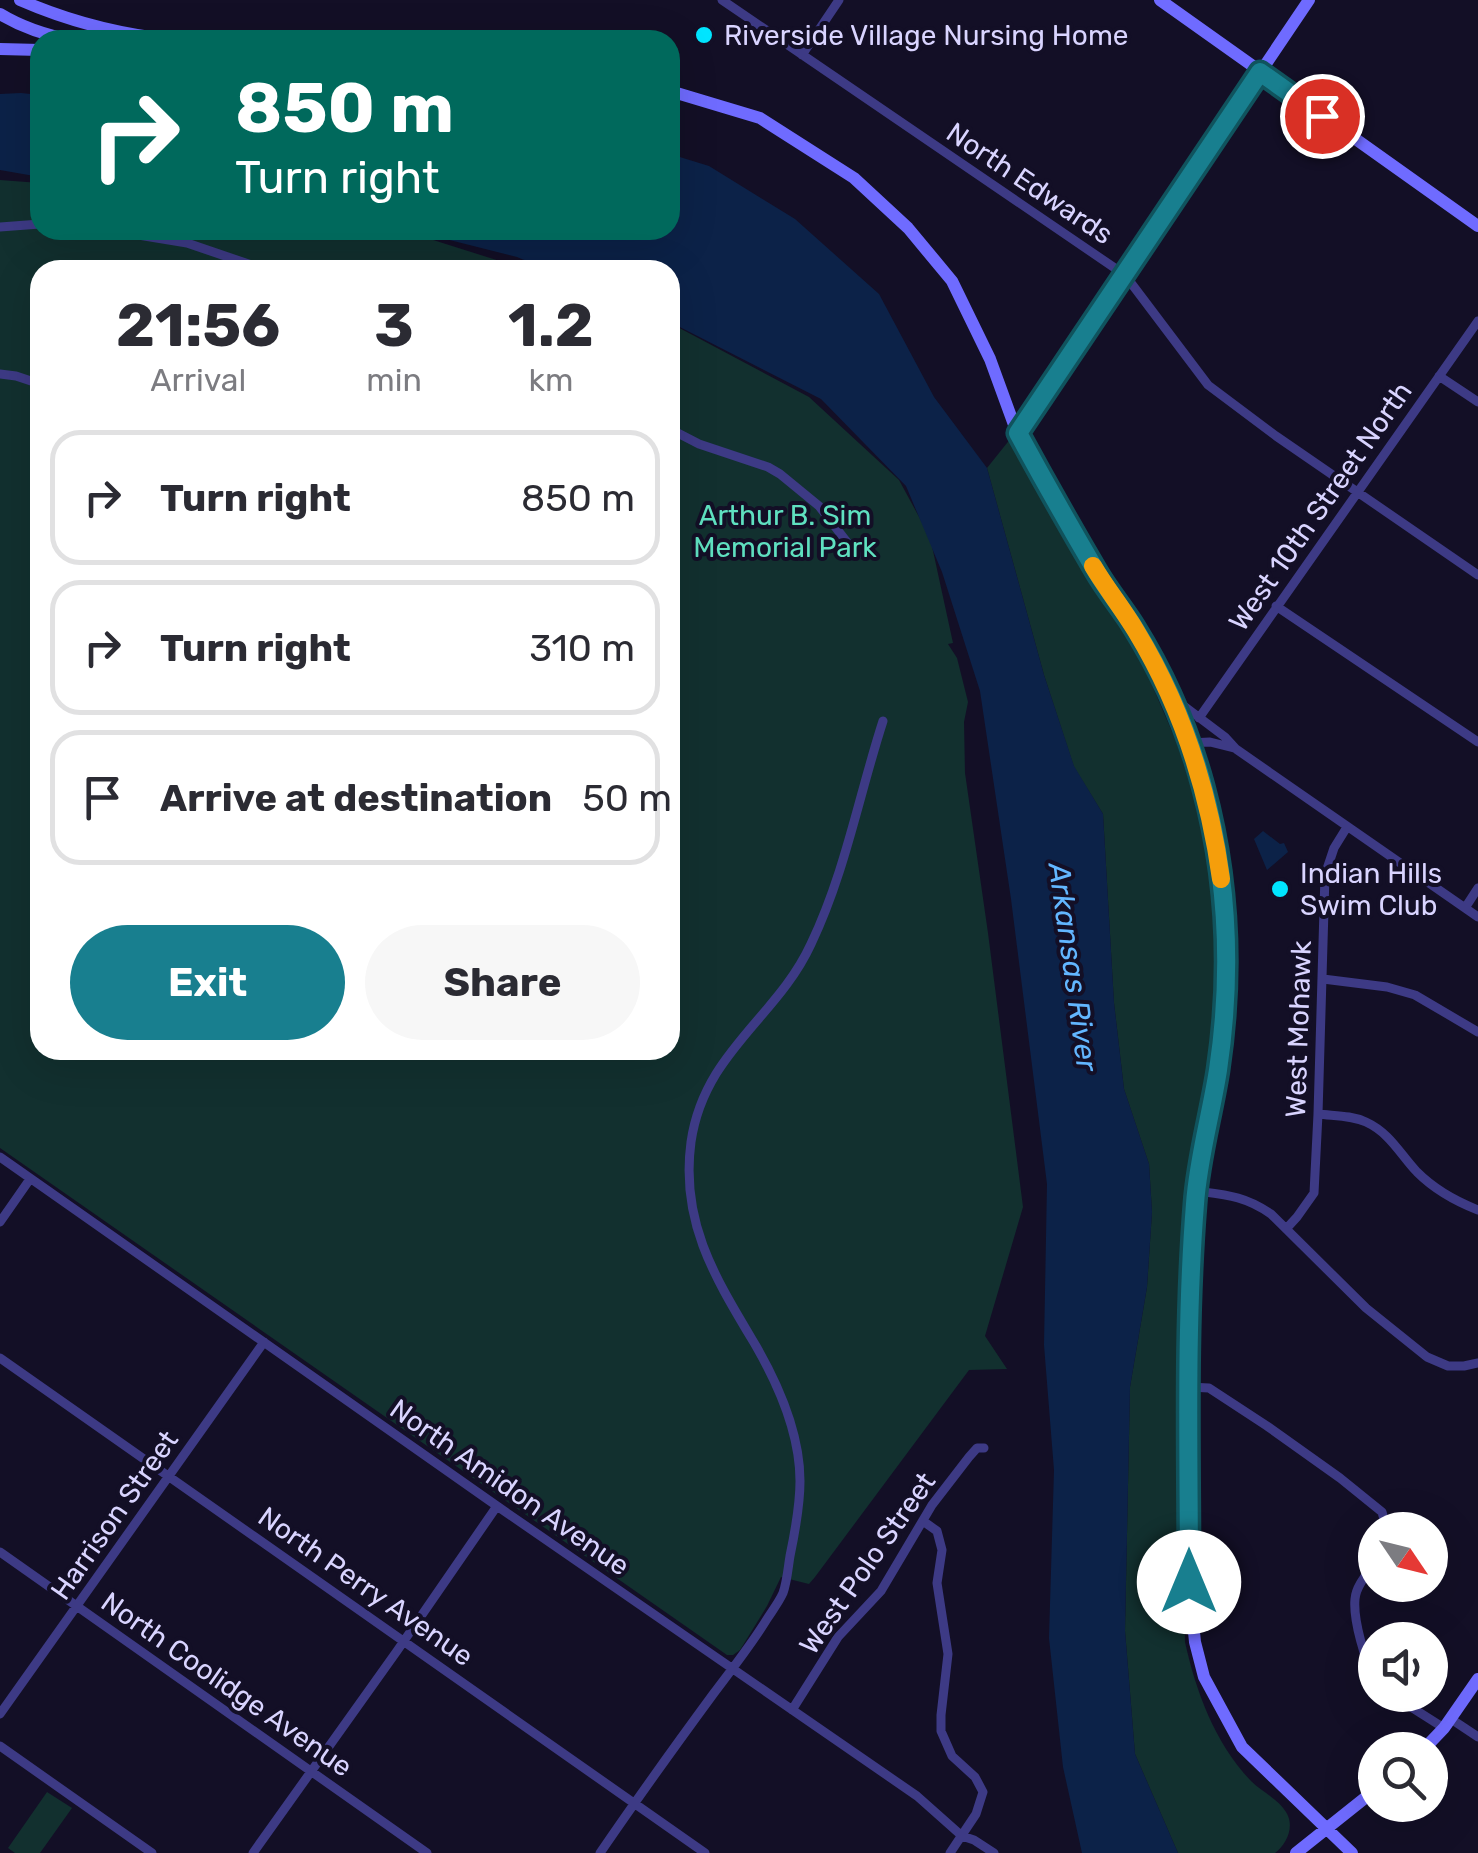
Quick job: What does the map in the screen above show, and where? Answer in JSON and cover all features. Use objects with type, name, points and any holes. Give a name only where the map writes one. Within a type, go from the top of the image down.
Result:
[{"type":"main road","points":[[20,0],[116,30]]},
{"type":"main road","points":[[1160,0],[1478,226]]},
{"type":"main road","points":[[1018,433],[1309,0]]},
{"type":"main road","points":[[0,14],[32,30]]},
{"type":"main road","points":[[0,49],[30,50]]},
{"type":"main road","points":[[680,94],[760,118],[854,178],[908,228],[952,280],[990,359],[1018,433],[1171,696],[1203,786],[1218,857],[1226,948],[1226,996],[1218,1070],[1196,1191],[1190,1294],[1189,1582],[1195,1642],[1204,1677],[1242,1747],[1352,1853]]},
{"type":"main road","points":[[1439,1732],[1478,1680]]},
{"type":"main road","points":[[1296,1853],[1358,1803]]},
{"type":"street","name":"North Edwards","points":[[722,0],[1125,275],[1208,386],[1478,575]]},
{"type":"street","points":[[802,55],[839,0]]},
{"type":"street","points":[[0,227],[30,225]]},
{"type":"street","points":[[170,240],[237,260]]},
{"type":"street","name":"West 10th Street North","points":[[1199,718],[1478,321]]},
{"type":"street","points":[[0,374],[30,381]]},
{"type":"street","points":[[1439,376],[1478,402]]},
{"type":"street","points":[[680,435],[780,474],[818,506],[857,556]]},
{"type":"street","points":[[1276,606],[1478,742]]},
{"type":"street","points":[[1171,696],[1225,736],[1236,749],[1478,917]]},
{"type":"street","points":[[600,1853],[782,1595],[795,1531],[800,1479],[792,1424],[698,1234],[688,1188],[691,1140],[697,1116],[718,1070],[740,1038],[784,990],[811,946],[839,877],[883,721]]},
{"type":"street","points":[[1188,744],[1210,742],[1236,749]]},
{"type":"street","name":"West Mohawk","points":[[1286,1228],[1314,1193],[1325,875],[1334,848],[1347,827]]},
{"type":"street","points":[[1464,908],[1478,888]]},
{"type":"street","points":[[1323,979],[1388,988],[1414,996],[1478,1032]]},
{"type":"street","points":[[1318,1114],[1354,1118],[1380,1130],[1433,1186],[1478,1210]]},
{"type":"street","name":"North Amidon Avenue","points":[[0,1157],[917,1796],[962,1836],[994,1853]]},
{"type":"street","points":[[0,1222],[30,1179]]},
{"type":"street","points":[[1196,1191],[1245,1198],[1271,1214],[1366,1308],[1427,1357],[1448,1366],[1478,1363]]},
{"type":"street","name":"Harrison Street","points":[[0,1714],[264,1342]]},
{"type":"street","name":"North Perry Avenue","points":[[0,1358],[705,1853]]},
{"type":"street","points":[[1189,1387],[1209,1388],[1340,1478],[1382,1512]]},
{"type":"street","name":"West Polo Street","points":[[792,1710],[838,1637],[898,1567],[923,1521],[969,1457],[977,1448],[984,1448]]},
{"type":"street","points":[[253,1853],[497,1506]]},
{"type":"street","points":[[923,1521],[937,1531],[942,1550],[937,1583],[948,1654],[941,1731],[952,1756],[975,1777],[983,1792],[976,1814],[950,1853]]},
{"type":"street","name":"North Coolidge Avenue","points":[[0,1552],[428,1853]]},
{"type":"street","points":[[1358,1590],[1358,1631]]},
{"type":"street","points":[[1425,1712],[1478,1737]]},
{"type":"street","points":[[0,1746],[152,1853]]},
{"type":"green space","name":"Arthur B. Sim Memorial Park","points":[[0,180],[30,182],[30,240],[433,240],[496,260],[30,260],[30,1060],[680,1060],[680,328],[809,397],[899,480],[930,537],[953,643],[948,644],[957,658],[968,702],[964,722],[965,773],[1023,1207],[985,1336],[1007,1369],[969,1370],[809,1584],[781,1577],[740,1650],[727,1655],[0,1148]]},
{"type":"green space","points":[[1011,438],[1064,540],[1125,630],[1146,671],[1176,741],[1208,855],[1217,950],[1212,1058],[1190,1170],[1180,1291],[1185,1642],[1201,1698],[1217,1734],[1251,1781],[1289,1817],[1288,1834],[1275,1853],[1178,1853],[1135,1754],[1125,1631],[1130,1387],[1147,1287],[1152,1212],[1149,1164],[1124,1089],[1114,1003],[1103,814],[1074,767],[1044,675],[987,468]]},
{"type":"green space","points":[[47,1792],[72,1808],[40,1853],[15,1853],[8,1848]]},
{"type":"water","points":[[0,94],[30,94],[30,175],[0,170]]},
{"type":"water","name":"Arkansas River","points":[[680,157],[709,166],[795,219],[879,294],[934,397],[987,468],[1044,675],[1074,766],[1103,814],[1114,1003],[1124,1089],[1149,1164],[1152,1212],[1147,1287],[1130,1387],[1125,1631],[1135,1754],[1178,1853],[1082,1853],[1063,1767],[1049,1638],[1054,1470],[1044,1345],[1047,1184],[980,691],[942,572],[906,486],[821,399],[680,327],[680,260],[517,257],[450,240],[680,240]]},
{"type":"water","points":[[1263,831],[1284,843],[1288,852],[1267,870],[1254,839]]},
{"type":"slow traffic","points":[[1093,566],[1136,630],[1171,696],[1203,786],[1221,879]]},
{"type":"place","name":"Riverside Village Nursing Home","points":[[704,35]]},
{"type":"place","name":"Indian Hills Swim Club","points":[[1280,889]]},
{"type":"route","points":[[1189,1582],[1193,1227],[1226,996],[1224,909],[1218,857],[1203,786],[1171,696],[1018,433],[1260,72],[1322,116]]}]
